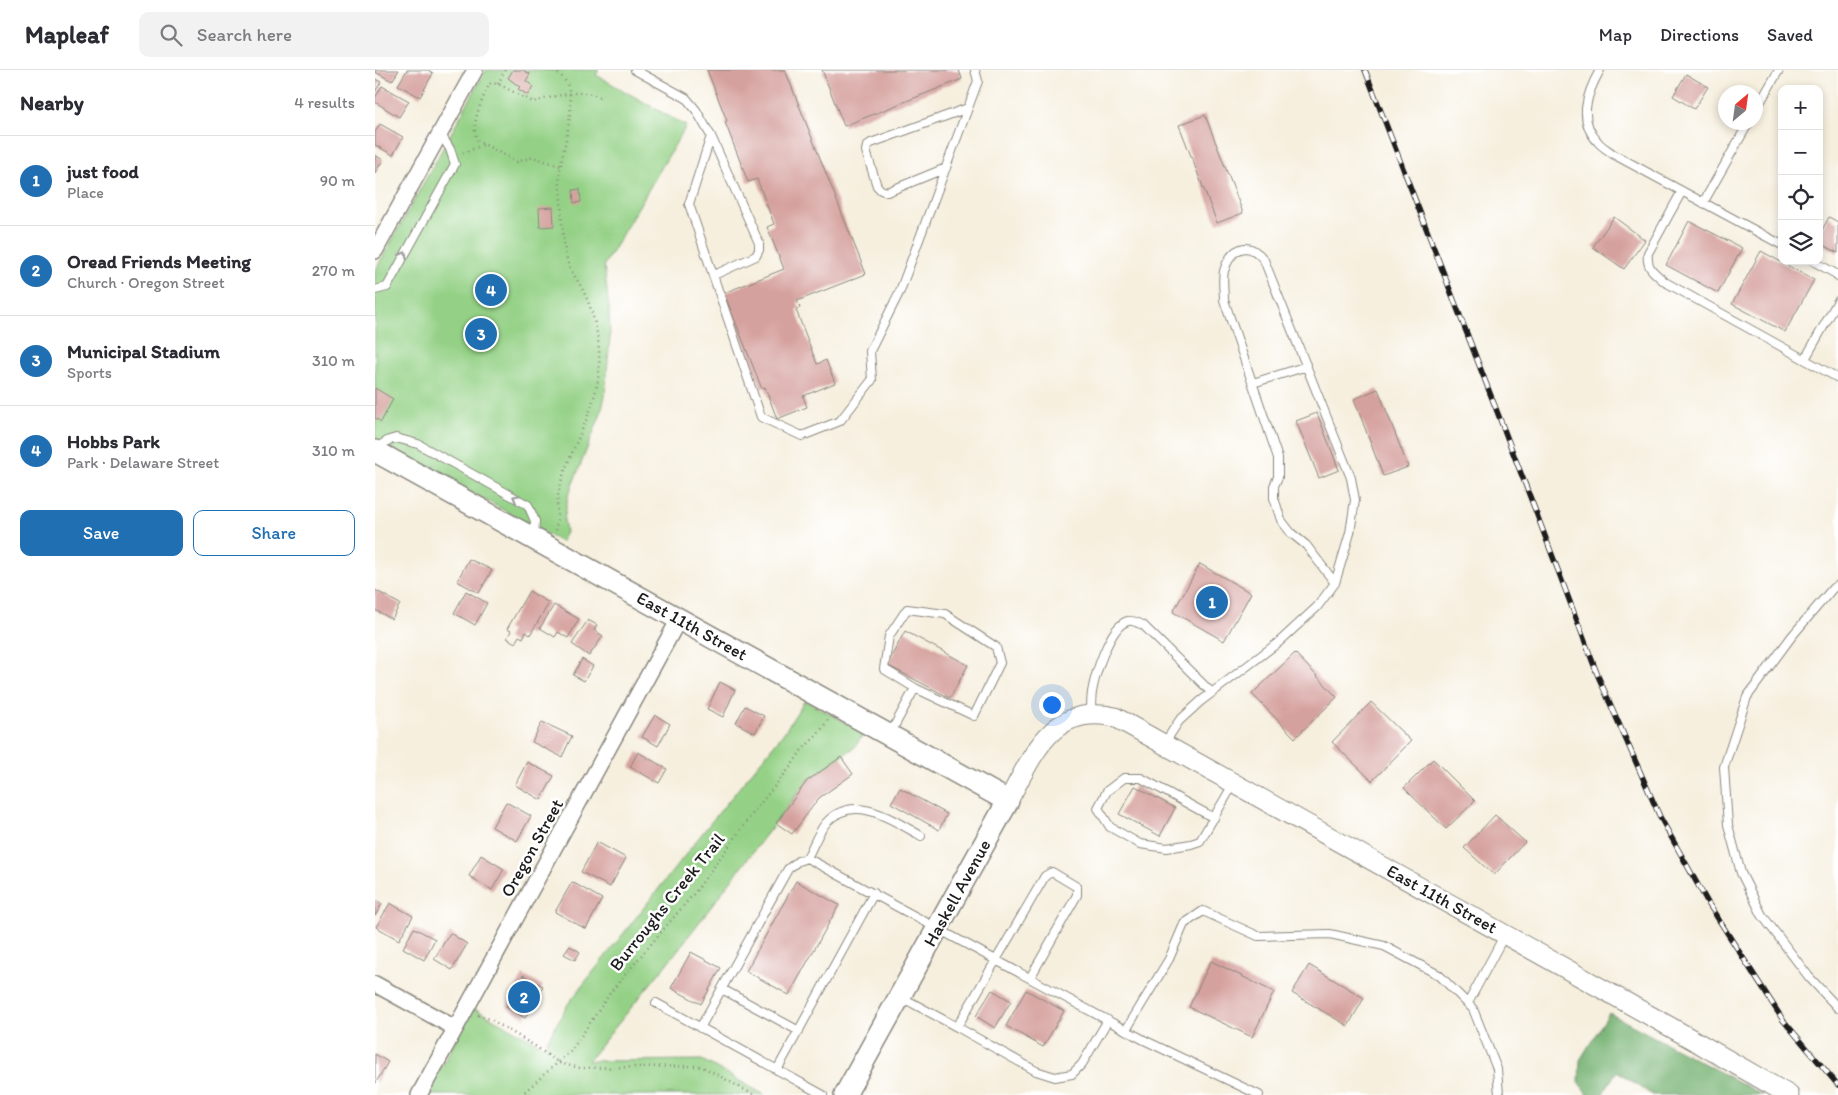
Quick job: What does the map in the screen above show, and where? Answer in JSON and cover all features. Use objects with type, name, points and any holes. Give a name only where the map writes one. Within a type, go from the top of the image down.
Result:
[{"type":"main road","name":"East 11th Street","points":[[375,450],[1008,801]]},
{"type":"main road","name":"Haskell Avenue","points":[[845,1095],[1008,801]]},
{"type":"street","points":[[375,251],[475,70]]},
{"type":"street","name":"Oregon Street","points":[[419,1095],[679,619]]},
{"type":"street","name":"East 11th Street","points":[[1091,715],[1115,717],[1505,934],[1789,1095]]},
{"type":"street","name":"Haskell Avenue","points":[[1008,801],[1035,752],[1050,732],[1078,716],[1091,715]]},
{"type":"street","points":[[375,984],[455,1028]]},
{"type":"lane","points":[[635,70],[686,98],[696,110],[711,136],[759,243],[759,250],[755,256],[714,275]]},
{"type":"lane","points":[[711,136],[689,204],[761,417],[802,436],[840,421],[872,380],[869,351],[900,291],[978,81],[975,70]]},
{"type":"lane","points":[[1600,70],[1591,86],[1586,101],[1589,131],[1598,143],[1613,154],[1778,243]]},
{"type":"lane","points":[[1763,97],[1779,70]]},
{"type":"lane","points":[[946,168],[887,192],[877,186],[866,151],[867,146],[968,108]]},
{"type":"lane","points":[[1703,202],[1744,130]]},
{"type":"lane","points":[[375,290],[387,287],[455,164],[450,149],[441,133]]},
{"type":"lane","points":[[1682,191],[1648,253],[1647,262],[1652,271],[1665,282],[1838,378]]},
{"type":"lane","points":[[1164,744],[1179,721],[1212,693],[1279,642],[1317,607],[1335,583],[1350,533],[1355,500],[1351,478],[1264,260],[1253,249],[1244,248],[1236,251],[1223,273],[1224,300],[1278,458],[1278,477],[1274,486],[1274,498],[1281,520],[1291,533],[1306,545],[1335,583]]},
{"type":"lane","points":[[1820,265],[1838,277]]},
{"type":"lane","points":[[1805,360],[1838,301]]},
{"type":"lane","points":[[1253,383],[1307,366]]},
{"type":"lane","points":[[1838,585],[1833,588],[1792,636],[1747,697],[1724,767],[1728,824],[1741,873],[1762,915],[1809,977],[1838,1008]]},
{"type":"lane","points":[[907,609],[945,614],[995,647],[1000,663],[974,716],[915,688],[884,669],[889,636],[907,609]]},
{"type":"lane","points":[[1091,715],[1092,692],[1104,651],[1117,628],[1125,621],[1132,621],[1143,625],[1212,693]]},
{"type":"lane","points":[[889,735],[915,688]]},
{"type":"lane","points":[[1214,818],[1141,778],[1124,778],[1107,790],[1098,808],[1110,827],[1140,844],[1167,848],[1191,844],[1200,841],[1214,818],[1234,783]]},
{"type":"lane","points":[[700,1028],[788,869],[798,861],[807,858],[826,824],[839,813],[856,808],[872,810],[921,836]]},
{"type":"lane","points":[[807,858],[1126,1030],[1259,1095]]},
{"type":"lane","points":[[957,1027],[1045,876],[1052,872],[1077,887],[1077,895],[1030,978]]},
{"type":"lane","points":[[777,1070],[874,893]]},
{"type":"lane","points":[[1126,1030],[1169,959],[1184,924],[1203,910],[1259,936],[1330,934],[1384,946],[1439,975],[1473,1009],[1497,1069],[1499,1095]]},
{"type":"lane","points":[[1468,1003],[1505,934]]},
{"type":"lane","points":[[722,989],[799,1031]]},
{"type":"lane","points":[[900,996],[1036,1071],[1055,1077],[1072,1074],[1082,1064],[1108,1020]]},
{"type":"lane","points":[[656,1003],[823,1095]]},
{"type":"path","points":[[498,84],[505,70]]},
{"type":"path","points":[[554,70],[567,85],[569,94],[569,116],[560,166],[559,183],[565,251],[571,270],[583,289],[589,305],[594,320],[599,351],[599,370],[592,404],[558,492],[556,533]]},
{"type":"path","points":[[560,166],[533,157],[517,162],[478,141],[474,135],[475,126],[478,111],[489,85],[491,83],[498,84],[533,102],[548,97],[587,92],[603,99]]},
{"type":"path","points":[[453,158],[483,144]]},
{"type":"path","name":"Burroughs Creek Trail","points":[[521,1095],[571,1051],[613,988],[696,891],[755,810],[792,765],[801,751],[818,734],[827,720]]},
{"type":"path","points":[[465,1009],[490,1019],[559,1063],[580,1068],[697,1066],[705,1068],[754,1095]]},
{"type":"green space","points":[[486,70],[599,70],[596,75],[686,126],[604,265],[610,337],[605,396],[600,416],[568,496],[564,520],[566,532],[561,542],[375,439],[375,271]]},
{"type":"green space","points":[[805,700],[864,733],[855,747],[807,781],[681,946],[588,1061],[702,1060],[765,1095],[426,1095],[473,1008],[544,1046],[568,1004],[783,734]]},
{"type":"green space","points":[[1609,1013],[1763,1095],[1652,1095],[1617,1071],[1602,1095],[1588,1095],[1579,1083],[1580,1060]]},
{"type":"building","points":[[375,70],[399,70],[392,81],[375,72]]},
{"type":"building","points":[[407,70],[428,70],[433,73],[420,97],[398,85]]},
{"type":"building","points":[[513,70],[523,70],[530,74],[526,81],[533,86],[528,95],[518,89],[520,87],[508,78]]},
{"type":"building","points":[[707,70],[785,70],[866,274],[797,301],[800,308],[796,310],[817,364],[826,360],[835,383],[803,396],[807,407],[777,419],[765,387],[762,389],[724,293],[784,269],[767,227],[774,224],[757,179],[748,182]]},
{"type":"building","points":[[822,70],[959,70],[962,79],[844,126]]},
{"type":"building","points":[[1686,74],[1708,87],[1694,109],[1673,96]]},
{"type":"building","points":[[375,79],[381,82],[375,92]]},
{"type":"building","points":[[382,86],[409,101],[399,117],[375,102],[375,98]]},
{"type":"building","points":[[1205,115],[1243,213],[1217,223],[1179,125]]},
{"type":"building","points":[[380,124],[403,137],[393,155],[375,145],[375,132]]},
{"type":"building","points":[[375,155],[383,160],[375,173]]},
{"type":"building","points":[[580,189],[581,202],[574,203],[573,190]]},
{"type":"building","points":[[553,207],[554,226],[540,227],[539,208]]},
{"type":"building","points":[[1614,217],[1645,240],[1624,269],[1593,247]]},
{"type":"building","points":[[1829,217],[1838,222],[1838,253],[1823,245],[1823,228]]},
{"type":"building","points":[[1689,221],[1742,248],[1718,293],[1666,265]]},
{"type":"building","points":[[1761,251],[1778,260],[1778,265],[1787,265],[1814,280],[1785,332],[1732,304]]},
{"type":"building","points":[[375,388],[393,399],[381,422],[375,418]]},
{"type":"building","points":[[1378,389],[1408,467],[1383,476],[1354,399]]},
{"type":"building","points":[[1317,413],[1339,470],[1319,478],[1296,421]]},
{"type":"building","points":[[469,559],[492,570],[479,593],[457,581]]},
{"type":"building","points":[[1200,564],[1251,593],[1224,641],[1173,612]]},
{"type":"building","points":[[375,590],[400,604],[392,619],[375,610]]},
{"type":"building","points":[[466,591],[487,603],[475,625],[454,613]]},
{"type":"building","points":[[529,591],[549,603],[530,635],[526,632],[523,638],[519,636],[515,643],[507,638],[511,631],[507,629]]},
{"type":"building","points":[[554,605],[579,619],[568,638],[558,632],[555,637],[540,628]]},
{"type":"building","points":[[588,620],[597,625],[594,630],[603,636],[589,656],[572,644]]},
{"type":"building","points":[[905,631],[968,665],[950,698],[887,665]]},
{"type":"building","points":[[1295,653],[1337,697],[1295,738],[1252,694]]},
{"type":"building","points":[[582,659],[593,666],[584,681],[573,675]]},
{"type":"building","points":[[720,682],[735,690],[723,717],[707,709]]},
{"type":"building","points":[[1371,702],[1411,741],[1372,781],[1332,742]]},
{"type":"building","points":[[745,706],[764,716],[755,733],[736,723]]},
{"type":"building","points":[[655,715],[670,724],[658,746],[642,737]]},
{"type":"building","points":[[542,722],[572,736],[562,757],[532,742]]},
{"type":"building","points":[[638,752],[667,769],[659,783],[630,767]]},
{"type":"building","points":[[841,757],[853,774],[819,798],[792,834],[776,823],[807,781]]},
{"type":"building","points":[[1433,759],[1475,801],[1446,829],[1404,788]]},
{"type":"building","points":[[527,762],[554,776],[541,800],[515,785]]},
{"type":"building","points":[[1135,786],[1175,808],[1160,836],[1119,814]]},
{"type":"building","points":[[900,788],[947,814],[939,830],[891,803]]},
{"type":"building","points":[[506,802],[531,816],[517,841],[492,827]]},
{"type":"building","points":[[1495,815],[1525,842],[1494,875],[1464,848]]},
{"type":"building","points":[[597,842],[626,858],[610,887],[581,872]]},
{"type":"building","points":[[481,855],[504,869],[492,890],[469,876]]},
{"type":"building","points":[[796,881],[839,905],[789,995],[746,971]]},
{"type":"building","points":[[572,882],[602,899],[586,929],[555,912]]},
{"type":"building","points":[[375,900],[382,904],[375,916]]},
{"type":"building","points":[[390,903],[413,916],[399,940],[376,927]]},
{"type":"building","points":[[414,928],[435,939],[424,960],[403,948]]},
{"type":"building","points":[[450,933],[467,944],[452,970],[434,959]]},
{"type":"building","points":[[570,946],[580,952],[575,960],[564,954]]},
{"type":"building","points":[[691,952],[721,968],[701,1004],[671,988]]},
{"type":"building","points":[[1211,961],[1274,992],[1252,1037],[1189,1007]]},
{"type":"building","points":[[1309,965],[1364,998],[1348,1026],[1292,993]]},
{"type":"building","points":[[523,975],[543,986],[525,1018],[506,1007]]},
{"type":"building","points":[[992,990],[1011,1001],[995,1028],[976,1016]]},
{"type":"building","points":[[1026,990],[1064,1011],[1043,1047],[1006,1026]]},
{"type":"building","points":[[375,1054],[388,1062],[375,1084]]},
{"type":"railway","points":[[1365,70],[1598,676],[1660,817],[1708,903],[1783,1020],[1838,1085]]},
{"type":"place","name":"Hobbs Park","points":[[491,290]]},
{"type":"place","name":"Municipal Stadium","points":[[481,334]]},
{"type":"place","name":"just food","points":[[1212,602]]},
{"type":"place","name":"Oread Friends Meeting","points":[[524,997]]}]
